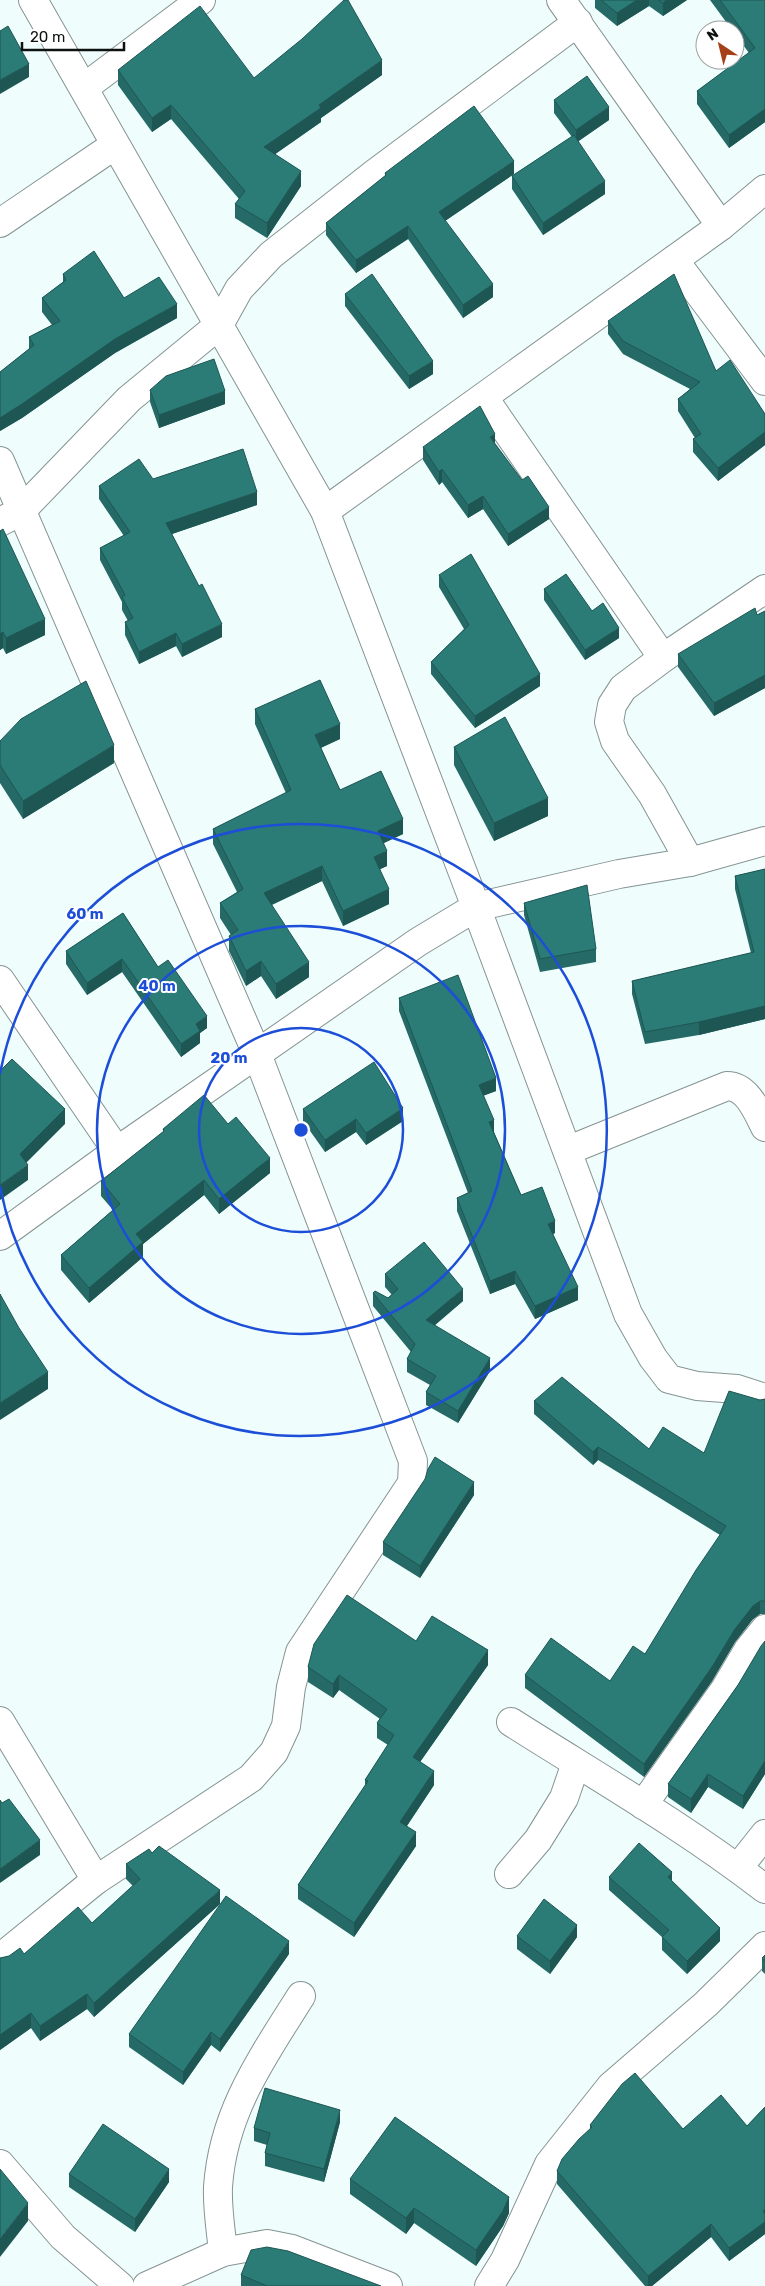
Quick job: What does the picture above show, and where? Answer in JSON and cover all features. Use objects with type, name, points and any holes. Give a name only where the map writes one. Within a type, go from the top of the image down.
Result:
[{"type":"street","points":[[34,0],[324,512],[569,1150],[628,1314],[653,1358],[669,1379],[697,1386],[737,1388],[765,1398]]},
{"type":"street","points":[[85,87],[201,0]]},
{"type":"street","points":[[561,0],[721,226]]},
{"type":"street","points":[[11,517],[130,399],[219,325],[239,289],[271,255],[374,174],[578,22]]},
{"type":"street","points":[[0,223],[115,146]]},
{"type":"street","points":[[324,512],[721,226],[765,189]]},
{"type":"street","points":[[674,260],[765,381]]},
{"type":"street","points":[[484,398],[663,658]]},
{"type":"street","points":[[0,461],[11,517],[257,1054],[413,1462],[412,1483],[300,1652],[291,1687],[286,1726],[274,1752],[251,1778],[96,1880],[0,1958]]},
{"type":"street","points":[[690,862],[652,794],[615,741],[609,722],[612,705],[623,688],[663,658],[765,589]]},
{"type":"street","points":[[0,1236],[117,1151],[418,942],[476,906],[619,874],[690,862],[765,841]]},
{"type":"street","points":[[0,980],[117,1151]]},
{"type":"street","points":[[569,1150],[727,1086],[736,1086],[743,1091],[765,1127]]},
{"type":"street","points":[[643,1806],[725,1689],[748,1650],[765,1629]]},
{"type":"street","points":[[0,1721],[96,1880]]},
{"type":"street","points":[[511,1722],[738,1868],[765,1889]]},
{"type":"street","points":[[509,1874],[538,1840],[564,1798],[576,1763]]},
{"type":"street","points":[[738,1868],[765,1834]]},
{"type":"street","points":[[489,2286],[504,2260],[549,2164],[611,2086],[706,2004],[765,1946]]},
{"type":"street","points":[[223,2252],[218,2187],[230,2122],[250,2076],[301,1996]]},
{"type":"street","points":[[0,2164],[63,2237],[120,2286]]},
{"type":"street","points":[[146,2286],[223,2252],[267,2244],[292,2249],[388,2286]]},
{"type":"building","points":[[344,0],[348,0],[382,60],[319,105],[321,108],[264,147],[301,171],[267,223],[235,204],[245,191],[171,105],[152,118],[118,70],[200,6],[254,78],[302,39]]},
{"type":"building","points":[[601,0],[637,0],[617,13]]},
{"type":"building","points":[[720,0],[765,0],[765,109],[729,135],[697,91],[725,70],[745,70],[745,55],[755,48],[745,34],[745,20],[735,20]]},
{"type":"building","points":[[8,26],[29,64],[0,80],[0,31]]},
{"type":"building","points":[[587,76],[609,107],[576,130],[554,100]]},
{"type":"building","points":[[474,106],[514,161],[439,212],[493,284],[463,305],[408,226],[356,260],[326,223],[386,175],[385,173]]},
{"type":"building","points":[[574,135],[605,181],[543,223],[512,176]]},
{"type":"building","points":[[94,251],[124,298],[159,277],[177,304],[115,339],[0,418],[0,372],[34,345],[29,337],[60,321],[42,298],[66,280],[63,274]]},
{"type":"building","points":[[372,274],[433,361],[409,376],[345,294]]},
{"type":"building","points":[[674,274],[716,371],[730,360],[765,414],[765,432],[718,468],[693,439],[701,434],[678,399],[700,382],[623,341],[608,321]]},
{"type":"building","points":[[214,359],[225,391],[159,415],[150,390],[166,376]]},
{"type":"building","points":[[480,406],[495,434],[490,437],[522,480],[528,476],[549,507],[508,534],[483,496],[468,505],[442,469],[439,472],[423,447]]},
{"type":"building","points":[[243,449],[257,492],[166,523],[199,586],[202,584],[222,624],[182,644],[176,633],[139,652],[125,622],[133,618],[122,597],[125,595],[100,548],[130,532],[99,486],[139,459],[153,479]]},
{"type":"building","points":[[3,529],[45,619],[6,638],[3,632],[0,634],[0,531]]},
{"type":"building","points":[[471,554],[540,674],[475,716],[431,662],[469,625],[439,575]]},
{"type":"building","points":[[566,574],[592,611],[603,603],[619,628],[585,650],[544,589]]},
{"type":"building","points":[[755,608],[757,615],[765,611],[765,675],[714,703],[678,654]]},
{"type":"building","points":[[320,680],[340,724],[315,735],[340,790],[381,771],[403,819],[378,831],[387,851],[374,857],[389,889],[343,911],[322,866],[264,893],[309,962],[276,984],[261,961],[246,971],[229,936],[238,930],[220,903],[243,889],[213,829],[291,790],[255,709]]},
{"type":"building","points":[[86,681],[114,745],[23,801],[0,765],[0,741],[21,719]]},
{"type":"building","points":[[505,717],[548,798],[494,823],[454,747]]},
{"type":"building","points":[[765,869],[765,1006],[699,1022],[645,1032],[632,981],[754,952],[735,876]]},
{"type":"building","points":[[587,885],[596,949],[540,959],[524,903]]},
{"type":"building","points":[[123,913],[158,967],[168,960],[207,1016],[196,1024],[200,1031],[181,1044],[122,959],[87,983],[66,951]]},
{"type":"building","points":[[458,975],[496,1078],[479,1085],[494,1120],[489,1122],[521,1195],[542,1187],[555,1221],[548,1224],[578,1287],[535,1306],[515,1271],[490,1281],[457,1198],[472,1191],[399,998]]},
{"type":"building","points":[[12,1059],[65,1109],[20,1154],[28,1165],[0,1185],[0,1071]]},
{"type":"building","points":[[374,1062],[403,1108],[366,1133],[356,1119],[325,1140],[303,1109]]},
{"type":"building","points":[[204,1095],[228,1124],[236,1117],[270,1158],[219,1199],[204,1180],[136,1234],[143,1242],[89,1288],[61,1255],[120,1204],[101,1181],[164,1131],[163,1129]]},
{"type":"building","points":[[424,1242],[463,1289],[426,1320],[490,1358],[458,1411],[426,1392],[436,1376],[407,1359],[415,1344],[373,1293],[375,1291],[388,1298],[398,1289],[385,1274]]},
{"type":"building","points":[[0,1294],[19,1328],[48,1372],[0,1403]]},
{"type":"building","points":[[562,1377],[649,1449],[663,1427],[704,1453],[729,1391],[760,1400],[765,1399],[765,1601],[760,1601],[753,1606],[735,1629],[712,1667],[644,1764],[525,1675],[551,1638],[610,1681],[633,1646],[645,1654],[696,1570],[726,1526],[598,1447],[593,1452],[534,1401]]},
{"type":"building","points":[[435,1457],[474,1482],[420,1566],[383,1542],[425,1479]]},
{"type":"building","points":[[347,1595],[416,1641],[432,1616],[488,1650],[413,1757],[434,1771],[400,1822],[416,1832],[354,1923],[298,1885],[368,1781],[365,1780],[394,1735],[377,1723],[387,1709],[339,1675],[333,1684],[308,1667],[314,1644]]},
{"type":"building","points":[[765,1641],[765,1761],[743,1796],[708,1774],[691,1799],[668,1784],[738,1685]]},
{"type":"building","points":[[9,1799],[40,1840],[0,1869],[0,1800],[2,1803]]},
{"type":"building","points":[[639,1843],[672,1872],[668,1877],[720,1928],[687,1961],[662,1937],[669,1930],[609,1877]]},
{"type":"building","points":[[159,1846],[220,1890],[94,2003],[87,1994],[40,2026],[31,2013],[0,2035],[0,1958],[9,1956],[20,1948],[24,1954],[78,1907],[92,1923],[140,1879],[126,1864],[149,1849],[152,1853]]},
{"type":"building","points":[[226,1896],[289,1941],[220,2039],[211,2032],[183,2072],[129,2034]]},
{"type":"building","points":[[544,1899],[577,1925],[550,1961],[517,1936]]},
{"type":"building","points":[[635,2073],[683,2129],[721,2095],[747,2126],[765,2107],[765,2210],[763,2211],[765,2222],[729,2248],[711,2224],[648,2276],[557,2171],[562,2159],[592,2127],[590,2125],[622,2084]]},
{"type":"building","points":[[265,2088],[340,2110],[324,2169],[265,2153],[270,2133],[254,2128]]},
{"type":"building","points":[[395,2117],[509,2197],[503,2211],[476,2250],[414,2208],[406,2218],[350,2179]]},
{"type":"building","points":[[103,2124],[169,2169],[135,2219],[69,2174]]},
{"type":"building","points":[[0,2169],[28,2203],[0,2239]]},
{"type":"building","points":[[267,2247],[288,2251],[381,2286],[267,2286],[241,2275],[251,2250]]}]
